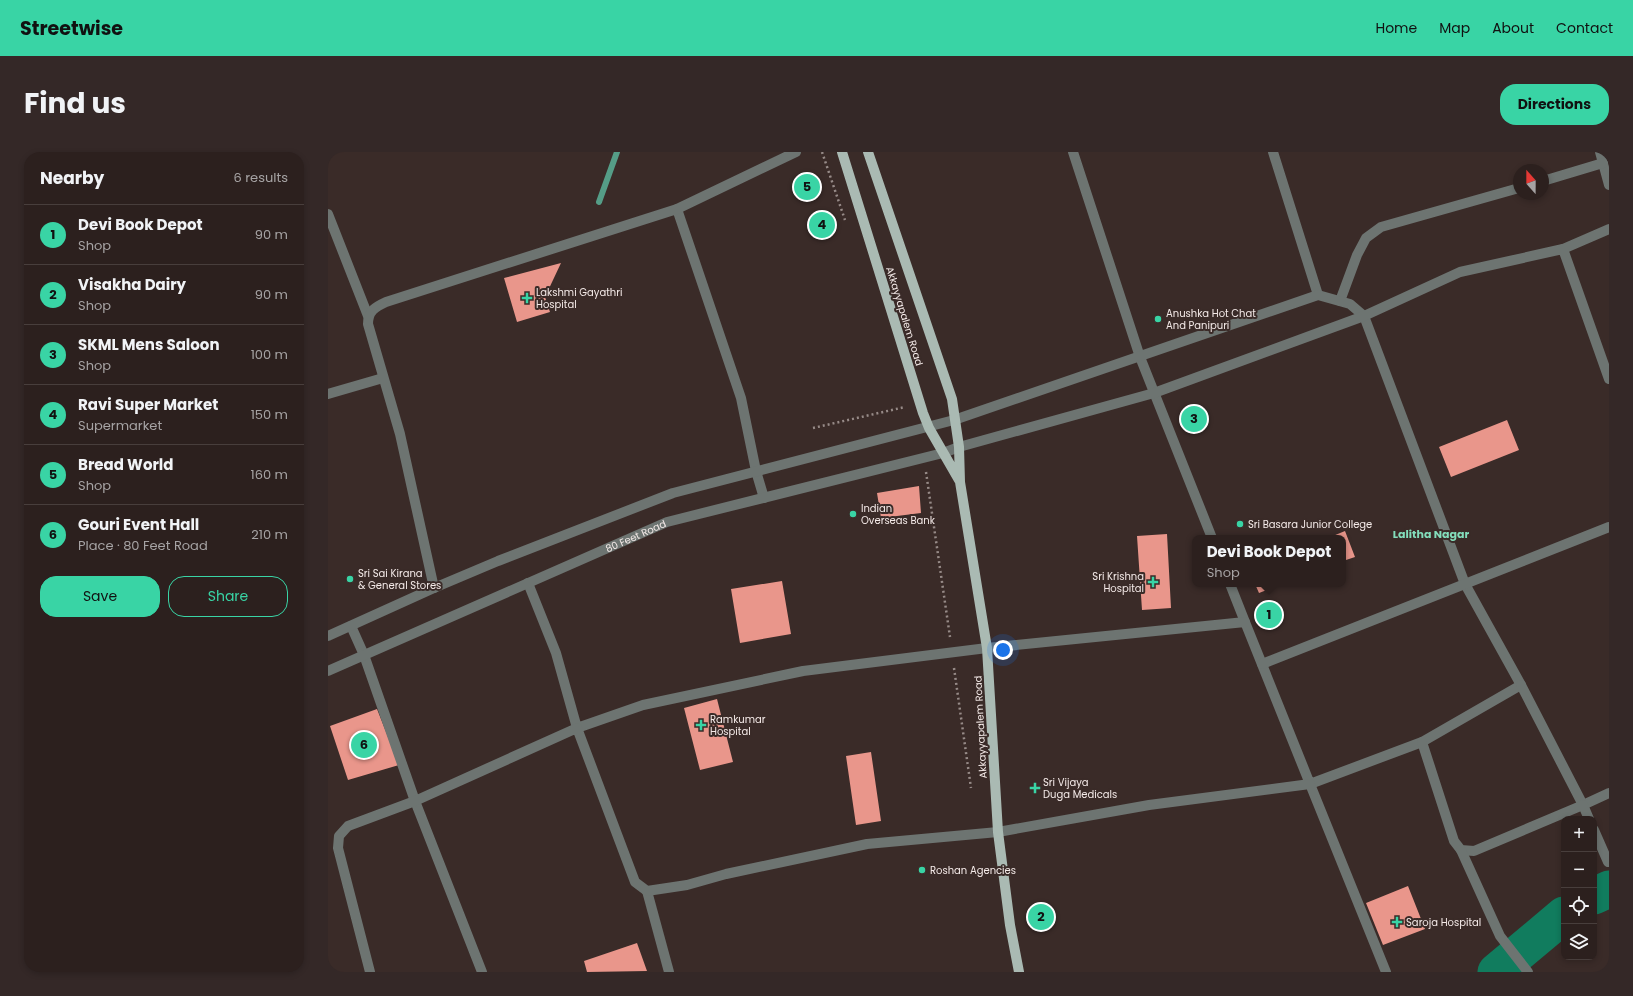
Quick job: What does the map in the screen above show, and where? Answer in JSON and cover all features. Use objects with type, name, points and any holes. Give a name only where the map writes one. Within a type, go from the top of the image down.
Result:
[{"type":"main road","name":"Akkayyapalem Road","points":[[842,152],[923,413],[929,428],[960,482]]},
{"type":"main road","name":"Akkayyapalem Road","points":[[868,152],[952,399],[959,447],[960,482],[987,648],[998,832],[1010,925],[1019,972]]},
{"type":"street","points":[[368,316],[374,307],[386,302],[677,208],[796,152]]},
{"type":"street","points":[[1073,152],[1140,357],[1211,535]]},
{"type":"street","points":[[1273,152],[1318,294]]},
{"type":"street","points":[[1600,152],[1609,185]]},
{"type":"street","points":[[1549,179],[1603,163]]},
{"type":"street","points":[[1340,301],[1357,254],[1366,238],[1382,227],[1513,190]]},
{"type":"street","points":[[677,208],[741,398],[756,471],[764,498]]},
{"type":"street","points":[[328,214],[368,316],[368,324],[400,434],[434,588]]},
{"type":"street","name":"80 Feet Road","points":[[328,671],[667,522],[943,453],[959,447],[1154,393],[1364,316],[1460,272],[1563,249],[1609,229]]},
{"type":"street","points":[[1563,249],[1609,379]]},
{"type":"street","points":[[328,636],[498,561],[673,493],[929,428],[1140,357],[1318,294],[1350,304],[1364,316],[1465,584],[1521,685],[1588,816]]},
{"type":"street","points":[[328,394],[383,378]]},
{"type":"street","points":[[1262,664],[1609,527]]},
{"type":"street","points":[[528,583],[556,653],[578,728],[635,882],[647,891],[669,972]]},
{"type":"street","points":[[1231,587],[1386,972]]},
{"type":"street","points":[[370,972],[338,848],[339,836],[348,826],[415,801],[578,728],[644,705],[788,674],[987,648],[1245,622]]},
{"type":"street","points":[[351,626],[364,655],[415,801],[482,972]]},
{"type":"street","points":[[647,891],[687,885],[726,874],[867,844],[998,832],[1149,805],[1310,784],[1422,742],[1521,685]]},
{"type":"street","points":[[1422,742],[1454,841],[1461,850],[1500,936],[1528,972]]},
{"type":"street","points":[[1461,850],[1474,851],[1609,793]]},
{"type":"street","points":[[1597,837],[1608,862]]},
{"type":"path","points":[[822,152],[847,228]]},
{"type":"path","points":[[903,399],[913,432]]},
{"type":"path","points":[[813,428],[906,407]]},
{"type":"path","points":[[921,458],[926,472],[971,788]]},
{"type":"building","points":[[561,263],[545,297],[550,312],[517,322],[504,278]]},
{"type":"building","points":[[1507,420],[1519,450],[1451,477],[1439,447]]},
{"type":"building","points":[[919,486],[921,513],[881,518],[877,493]]},
{"type":"building","points":[[1345,531],[1355,557],[1346,560],[1346,535],[1335,535]]},
{"type":"building","points":[[1167,534],[1171,608],[1142,610],[1137,536]]},
{"type":"building","points":[[782,581],[791,634],[740,643],[731,589]]},
{"type":"building","points":[[1256,587],[1274,587],[1259,593]]},
{"type":"building","points":[[717,699],[733,762],[700,770],[684,708]]},
{"type":"building","points":[[377,709],[399,765],[348,780],[330,726]]},
{"type":"building","points":[[871,752],[881,821],[856,825],[846,756]]},
{"type":"building","points":[[1408,886],[1425,929],[1383,945],[1366,903]]},
{"type":"building","points":[[637,943],[647,971],[587,972],[584,961]]},
{"type":"waterway","points":[[599,202],[617,152]]},
{"type":"waterway","points":[[1597,895],[1609,889]]},
{"type":"waterway","points":[[1496,972],[1561,918]]},
{"type":"place","name":"Bread World","points":[[807,187]]},
{"type":"place","name":"Ravi Super Market","points":[[822,225]]},
{"type":"place","name":"Lakshmi Gayathri Hospital","points":[[527,298]]},
{"type":"place","name":"Anushka Hot Chat And Panipuri","points":[[1158,319]]},
{"type":"place","name":"SKML Mens Saloon","points":[[1194,419]]},
{"type":"place","name":"Indian Overseas Bank","points":[[853,514]]},
{"type":"place","name":"Sri Basara Junior College","points":[[1240,524]]},
{"type":"place","name":"Sri Sai Kirana & General Stores","points":[[350,579]]},
{"type":"place","name":"Sri Krishna Hospital","points":[[1153,582]]},
{"type":"place","name":"Devi Book Depot","points":[[1269,615]]},
{"type":"place","name":"Ramkumar Hospital","points":[[701,725]]},
{"type":"place","name":"Gouri Event Hall","points":[[364,745]]},
{"type":"place","name":"Sri Vijaya Duga Medicals","points":[[1035,788]]},
{"type":"place","name":"Roshan Agencies","points":[[922,870]]},
{"type":"place","name":"Visakha Dairy","points":[[1041,917]]},
{"type":"place","name":"Saroja Hospital","points":[[1397,922]]},
{"type":"district","name":"Lalitha Nagar","points":[[1431,534]]}]
